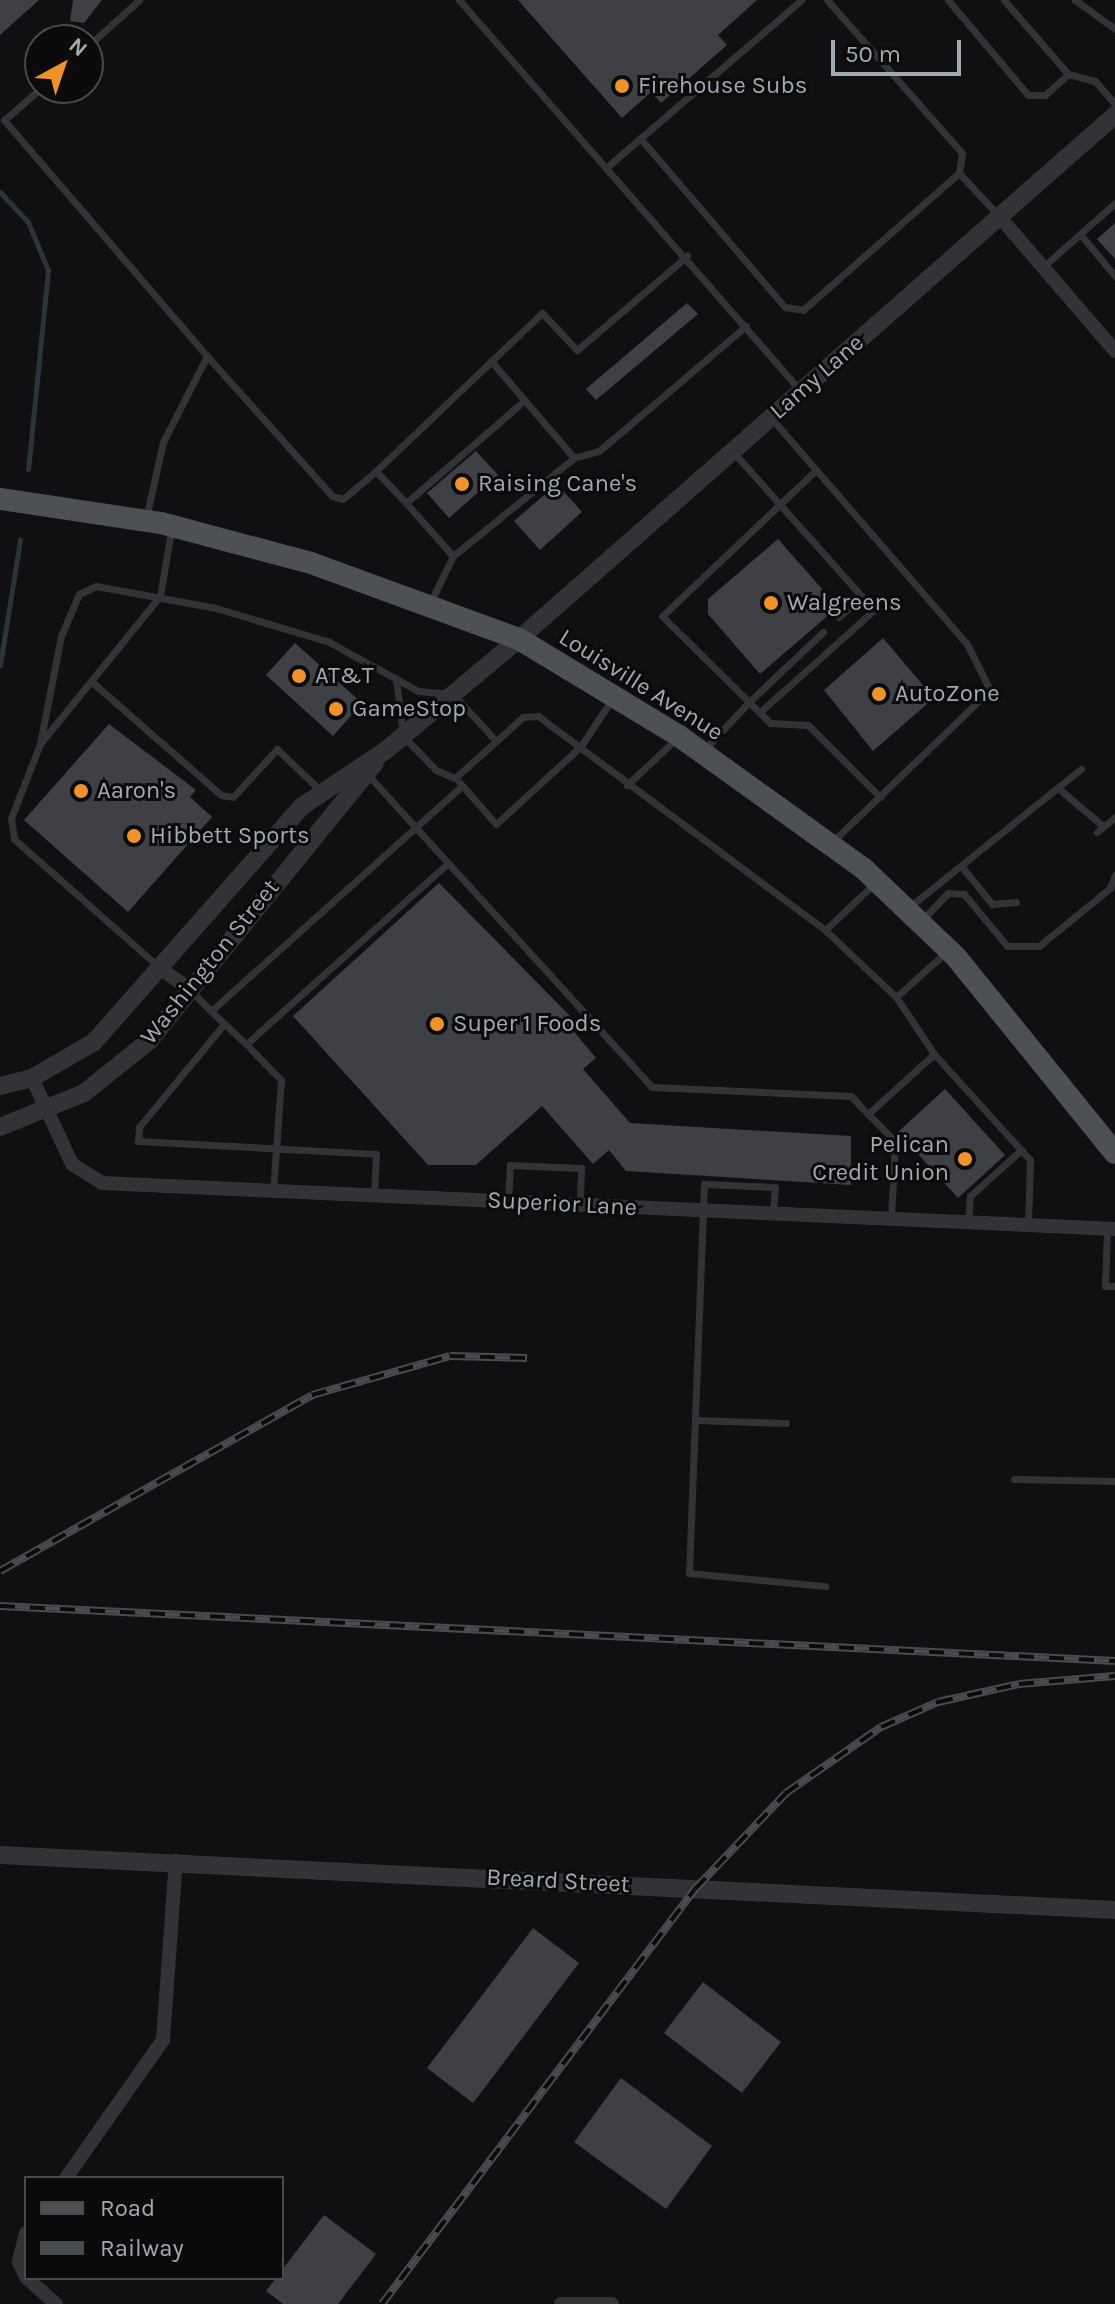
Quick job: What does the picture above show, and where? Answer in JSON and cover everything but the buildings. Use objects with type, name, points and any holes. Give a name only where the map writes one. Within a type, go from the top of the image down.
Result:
[{"type":"main road","name":"Louisville Avenue","points":[[0,499],[172,526],[430,603],[519,639],[679,736],[877,881],[948,950],[1115,1153]]},
{"type":"street","name":"Lamy Lane","points":[[519,639],[1115,115]]},
{"type":"street","points":[[999,216],[1115,351]]},
{"type":"street","name":"Washington Street","points":[[0,1086],[32,1078],[94,1042],[290,819],[322,792],[385,751],[519,639]]},
{"type":"street","name":"Washington Street","points":[[0,1127],[49,1112],[117,1071],[385,751]]},
{"type":"street","points":[[161,969],[188,988]]},
{"type":"street","name":"Superior Lane","points":[[32,1078],[72,1164],[102,1183],[1111,1229]]},
{"type":"street","name":"Breard Street","points":[[0,1855],[176,1860],[1115,1910]]},
{"type":"street","points":[[67,2176],[163,2040],[176,1860]]},
{"type":"street","points":[[24,2241],[19,2262],[24,2273]]},
{"type":"street","points":[[29,2280],[56,2304]]},
{"type":"street","points":[[563,2302],[612,2304]]},
{"type":"lane","points":[[104,32],[139,0]]},
{"type":"lane","points":[[459,0],[687,256],[801,391]]},
{"type":"lane","points":[[607,167],[801,0]]},
{"type":"lane","points":[[640,138],[785,307],[803,310],[959,173],[962,153],[827,0]]},
{"type":"lane","points":[[948,0],[1028,95],[1045,95],[1068,74]]},
{"type":"lane","points":[[1004,0],[1068,74],[1095,81],[1115,104]]},
{"type":"lane","points":[[1075,0],[1115,29]]},
{"type":"lane","points":[[24,101],[2,118],[332,496],[343,499],[542,313],[577,350],[687,256]]},
{"type":"lane","points":[[959,173],[999,216]]},
{"type":"lane","points":[[1043,267],[1115,203]]},
{"type":"lane","points":[[1080,234],[1115,276]]},
{"type":"lane","points":[[430,603],[453,556],[574,458],[599,451],[746,326]]},
{"type":"lane","points":[[145,521],[163,442],[207,356]]},
{"type":"lane","points":[[491,361],[574,458]]},
{"type":"lane","points":[[406,503],[525,400]]},
{"type":"lane","points":[[771,417],[987,673],[984,701],[830,844]]},
{"type":"lane","points":[[732,451],[874,610],[759,713]]},
{"type":"lane","points":[[816,470],[662,616],[770,723],[808,725],[880,797]]},
{"type":"lane","points":[[376,471],[453,556]]},
{"type":"lane","points":[[40,744],[160,596],[172,526]]},
{"type":"lane","points":[[161,969],[14,839],[11,818],[40,744],[61,636],[79,594],[96,586],[160,596],[329,642],[396,679],[453,694],[496,741]]},
{"type":"lane","points":[[839,617],[862,596]]},
{"type":"lane","points":[[702,752],[749,702],[823,632]]},
{"type":"lane","points":[[396,679],[403,736],[436,770],[455,778],[496,824],[581,746],[614,697]]},
{"type":"lane","points":[[92,682],[221,795],[233,797],[277,749],[322,792]]},
{"type":"lane","points":[[455,778],[523,717],[538,716],[825,930],[896,997],[934,1054],[1030,1160],[1028,1225]]},
{"type":"lane","points":[[523,717],[530,726]]},
{"type":"lane","points":[[510,729],[518,737]]},
{"type":"lane","points":[[627,785],[679,736]]},
{"type":"lane","points":[[556,753],[564,762]]},
{"type":"lane","points":[[480,756],[488,764]]},
{"type":"lane","points":[[470,765],[477,774]]},
{"type":"lane","points":[[543,765],[551,774]]},
{"type":"lane","points":[[913,916],[962,867],[1081,769]]},
{"type":"lane","points":[[367,774],[652,1087],[851,1096],[895,1141],[891,1219]]},
{"type":"lane","points":[[211,1011],[462,786]]},
{"type":"lane","points":[[1058,788],[1100,829],[1115,817]]},
{"type":"lane","points":[[513,792],[521,801]]},
{"type":"lane","points":[[503,802],[511,810]]},
{"type":"lane","points":[[246,1044],[448,863]]},
{"type":"lane","points":[[962,867],[992,904],[1016,902]]},
{"type":"lane","points":[[913,916],[948,893],[964,894],[1007,946],[1039,946],[1113,887],[1115,875]]},
{"type":"lane","points":[[825,930],[877,881]]},
{"type":"lane","points":[[896,997],[948,950]]},
{"type":"lane","points":[[188,988],[281,1080],[273,1191]]},
{"type":"lane","points":[[224,1024],[139,1127],[138,1141],[376,1154],[374,1195]]},
{"type":"lane","points":[[868,1114],[934,1054]]},
{"type":"lane","points":[[968,1223],[970,1196],[1021,1150]]},
{"type":"lane","points":[[508,1202],[510,1165],[581,1168],[580,1205]]},
{"type":"lane","points":[[773,1214],[775,1187],[704,1184],[689,1573],[825,1586]]},
{"type":"lane","points":[[1111,1229],[1105,1286],[1115,1286]]},
{"type":"lane","points":[[695,1420],[786,1423]]},
{"type":"lane","points":[[1014,1479],[1115,1481]]},
{"type":"waterway","points":[[0,192],[28,222],[48,270],[28,469]]},
{"type":"waterway","points":[[0,665],[20,540]]},
{"type":"railway","points":[[0,1571],[312,1395],[450,1356],[527,1358]]},
{"type":"railway","points":[[0,1606],[1115,1661]]},
{"type":"railway","points":[[382,2304],[695,1889],[786,1793],[881,1727],[938,1702],[1019,1684],[1115,1676]]},
{"type":"place","name":"Firehouse Subs","points":[[622,86]]},
{"type":"place","name":"Raising Cane's","points":[[462,484]]},
{"type":"place","name":"Walgreens","points":[[771,603]]},
{"type":"place","name":"AT&T","points":[[299,676]]},
{"type":"place","name":"AutoZone","points":[[879,694]]},
{"type":"place","name":"GameStop","points":[[336,709]]},
{"type":"place","name":"Aaron's","points":[[81,791]]},
{"type":"place","name":"Hibbett Sports","points":[[134,836]]},
{"type":"place","name":"Super 1 Foods","points":[[437,1024]]},
{"type":"place","name":"Pelican Credit Union","points":[[965,1159]]}]
